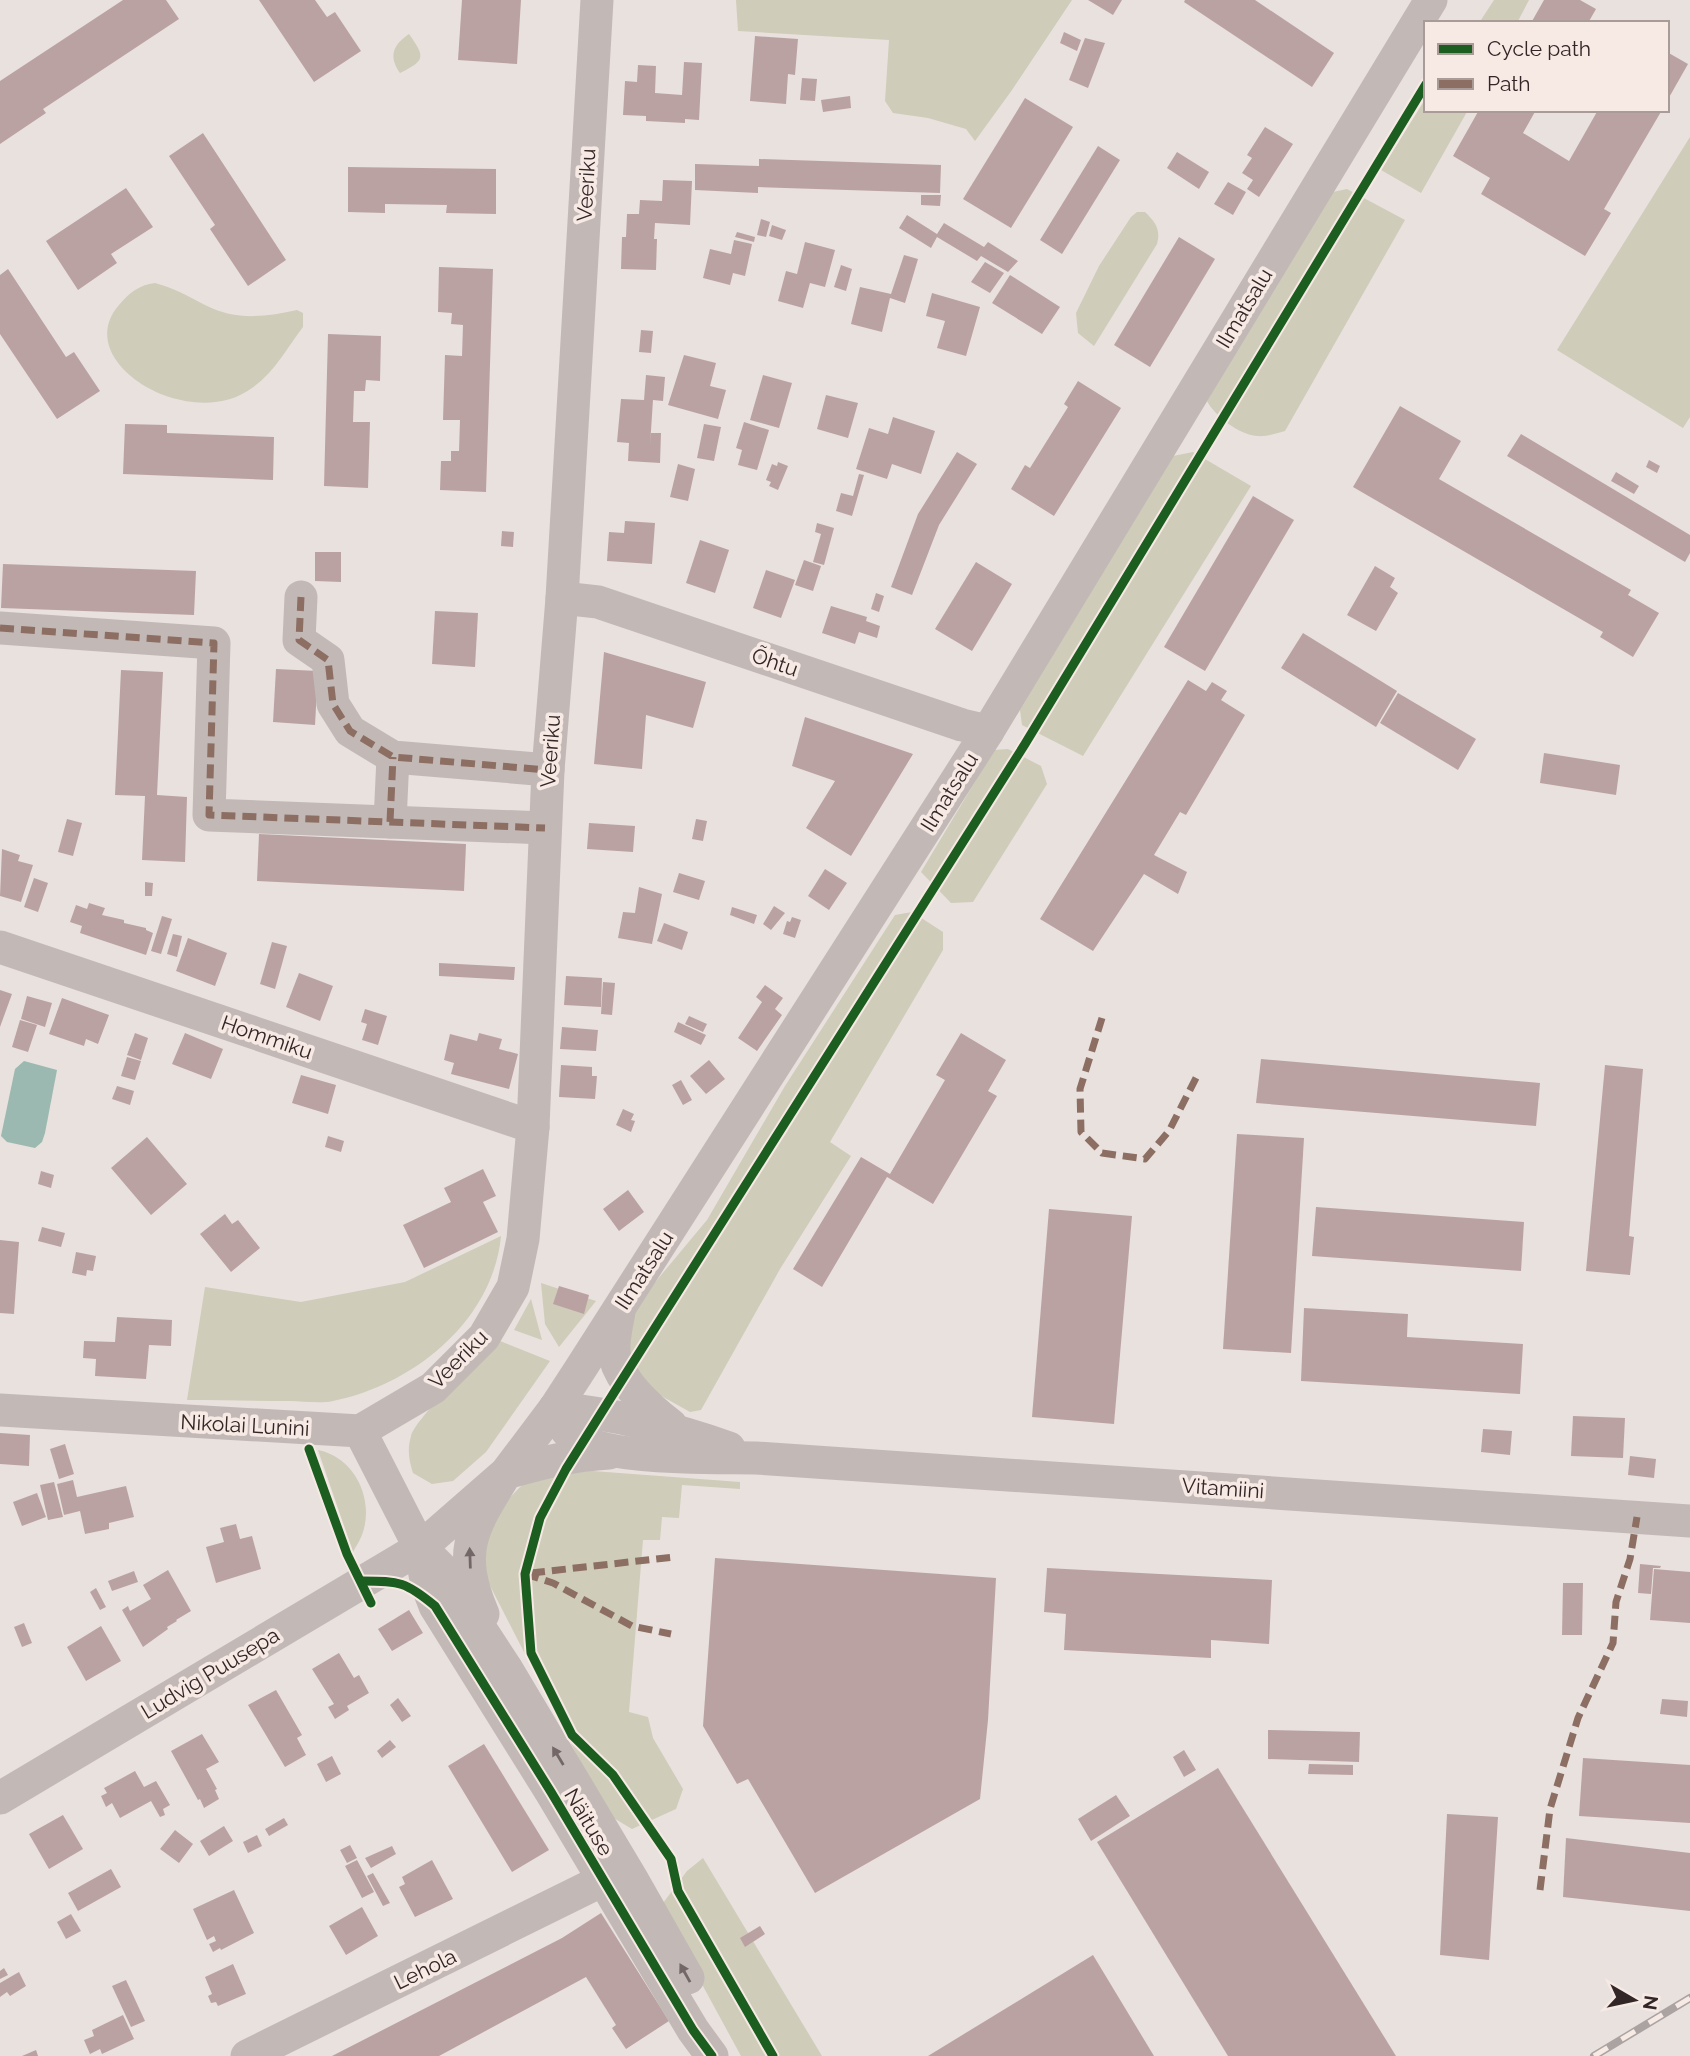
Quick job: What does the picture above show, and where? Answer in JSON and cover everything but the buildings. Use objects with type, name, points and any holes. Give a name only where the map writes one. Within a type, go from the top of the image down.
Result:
[{"type":"street","name":"Veeriku","points":[[360,1432],[433,1388],[484,1337],[513,1287],[523,1239],[533,1127],[548,770],[562,597],[597,0]]},
{"type":"street","name":"Ilmatsalu","points":[[420,1548],[506,1474],[555,1408],[988,731],[1431,0]]},
{"type":"street","points":[[301,597],[299,640],[328,660],[333,704],[350,731],[393,757],[548,770]]},
{"type":"street","name":"Õhtu","points":[[562,597],[598,602],[988,731]]},
{"type":"street","points":[[0,628],[214,643],[209,815],[545,828]]},
{"type":"street","points":[[390,822],[393,757]]},
{"type":"street","name":"Hommiku","points":[[0,947],[533,1127]]},
{"type":"street","points":[[619,1309],[614,1353],[624,1377],[640,1400],[675,1429]]},
{"type":"street","name":"Vitamiini","points":[[555,1408],[601,1413],[675,1429],[756,1458]]},
{"type":"street","name":"Vitamiini","points":[[555,1408],[567,1432],[583,1441],[619,1453],[756,1458],[1690,1521]]},
{"type":"street","name":"Nikolai Lunini","points":[[0,1410],[360,1432]]},
{"type":"street","points":[[360,1432],[420,1548]]},
{"type":"street","points":[[506,1668],[471,1585],[469,1545],[479,1516],[506,1474],[575,1455],[619,1453]]},
{"type":"street","name":"Ludvig Puusepa","points":[[0,1798],[420,1548]]},
{"type":"street","name":"Näituse","points":[[420,1548],[427,1585],[435,1606],[618,1872],[711,2020],[727,2056]]},
{"type":"street","name":"Näituse","points":[[420,1548],[440,1567],[506,1668],[618,1872],[693,2030],[712,2056]]},
{"type":"street","points":[[362,1581],[388,1581],[412,1587],[435,1606]]},
{"type":"street","name":"Lehola","points":[[247,2056],[618,1872]]},
{"type":"shaded area","points":[[736,0],[1072,0],[975,141],[966,129],[928,118],[893,113],[885,101],[889,40],[738,31]]},
{"type":"shaded area","points":[[1494,0],[1529,0],[1518,21],[1480,21]]},
{"type":"shaded area","points":[[409,34],[420,57],[415,65],[400,73],[394,61],[394,51],[399,42]]},
{"type":"shaded area","points":[[1424,101],[1424,112],[1467,112],[1421,193],[1381,170]]},
{"type":"shaded area","points":[[1690,137],[1690,417],[1683,428],[1557,350]]},
{"type":"shaded area","points":[[1347,189],[1405,220],[1285,431],[1271,435],[1250,435],[1221,418],[1207,401],[1328,193]]},
{"type":"shaded area","points":[[1137,212],[1145,212],[1154,223],[1158,230],[1157,244],[1094,346],[1078,333],[1076,313],[1099,266]]},
{"type":"shaded area","points":[[155,283],[228,314],[262,316],[297,310],[303,313],[303,327],[274,368],[252,388],[226,400],[198,402],[169,397],[144,385],[123,368],[110,348],[108,327],[119,305],[135,290]]},
{"type":"shaded area","points":[[1193,452],[1251,486],[1083,756],[1022,725],[1020,710],[1173,456]]},
{"type":"shaded area","points":[[1008,749],[1041,766],[1047,784],[973,902],[951,903],[921,872],[994,750]]},
{"type":"shaded area","points":[[912,912],[943,932],[943,950],[830,1142],[851,1156],[780,1269],[701,1410],[690,1412],[649,1389],[626,1354],[628,1323],[652,1286],[707,1220],[785,1086],[895,915]]},
{"type":"shaded area","points":[[501,1236],[495,1267],[483,1295],[465,1321],[444,1344],[419,1364],[392,1380],[363,1393],[328,1402],[187,1400],[205,1287],[301,1302],[405,1282]]},
{"type":"shaded area","points":[[541,1283],[596,1301],[559,1347],[545,1324]]},
{"type":"shaded area","points":[[531,1299],[542,1340],[514,1330]]},
{"type":"shaded area","points":[[500,1341],[550,1361],[486,1452],[453,1481],[432,1484],[413,1473],[409,1455],[411,1436],[437,1401]]},
{"type":"shaded area","points":[[318,1450],[342,1461],[351,1470],[363,1493],[366,1519],[362,1535],[353,1552]]},
{"type":"shaded area","points":[[566,1469],[740,1482],[740,1489],[682,1485],[679,1518],[662,1517],[660,1540],[643,1540],[629,1712],[648,1717],[653,1738],[683,1789],[676,1809],[632,1829],[607,1814],[482,1570],[482,1546],[496,1512],[524,1483]]},
{"type":"shaded area","points":[[703,1858],[822,2056],[741,2056],[660,1907],[687,1871]]},
{"type":"water","points":[[24,1061],[57,1070],[45,1133],[42,1142],[35,1148],[7,1142],[1,1136],[15,1069]]},
{"type":"railway","points":[[1594,2056],[1690,1998]]},
{"type":"marked path","points":[[301,597],[299,640],[328,660],[333,704],[350,731],[393,757],[548,770]]},
{"type":"marked path","points":[[0,628],[214,643],[209,815],[545,828]]},
{"type":"marked path","points":[[390,822],[393,757]]},
{"type":"marked path","points":[[1102,1018],[1080,1089],[1081,1132],[1102,1153],[1145,1159],[1169,1131],[1199,1072]]},
{"type":"marked path","points":[[1540,1890],[1550,1809],[1578,1718],[1613,1643],[1616,1602],[1630,1559],[1637,1517]]},
{"type":"marked path","points":[[531,1573],[674,1557]]},
{"type":"marked path","points":[[525,1574],[553,1583],[632,1626],[671,1634]]},
{"type":"cycle path","points":[[773,2056],[678,1891],[671,1859],[613,1775],[572,1735],[531,1653],[525,1574],[540,1518],[566,1469],[1025,744],[1424,87]]},
{"type":"cycle path","points":[[309,1449],[347,1554],[371,1603]]},
{"type":"cycle path","points":[[362,1581],[402,1584],[435,1606],[551,1792],[693,2030],[712,2056]]}]
